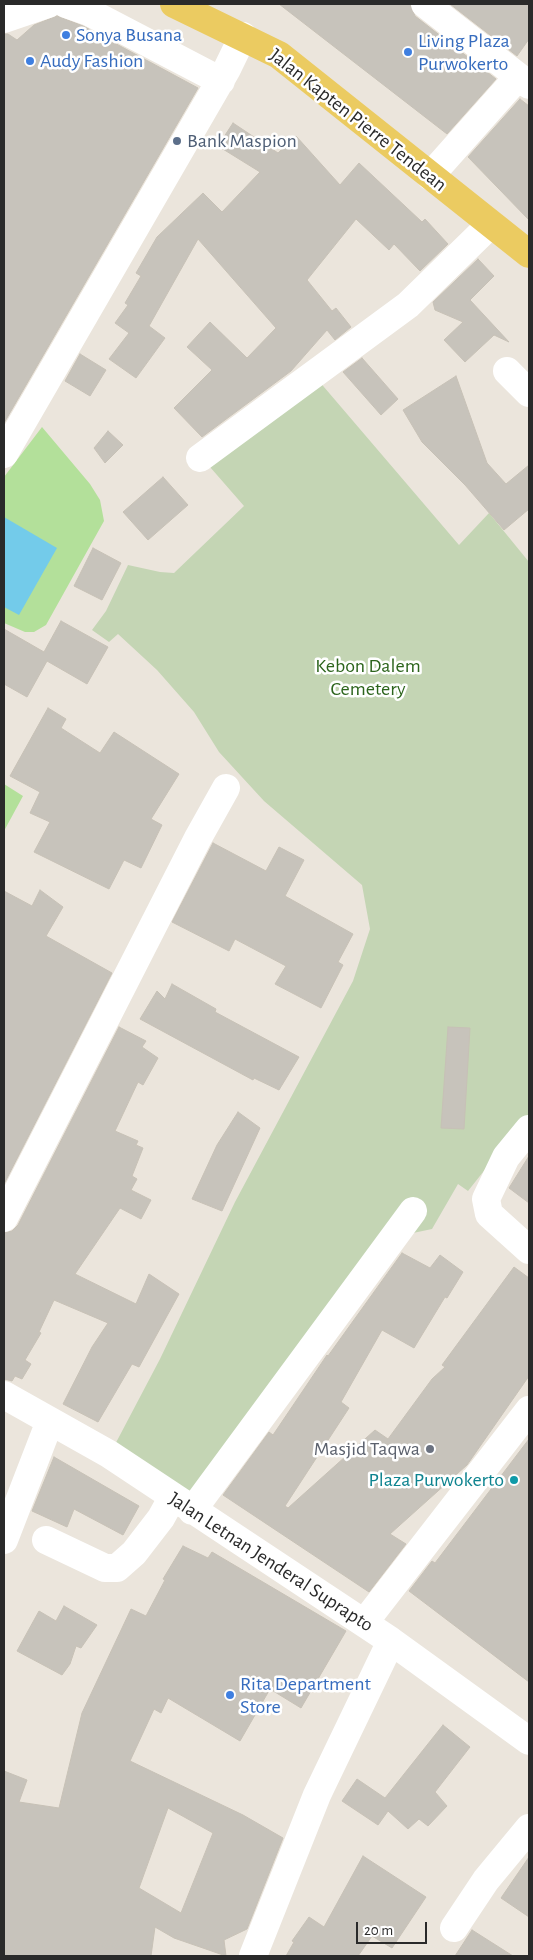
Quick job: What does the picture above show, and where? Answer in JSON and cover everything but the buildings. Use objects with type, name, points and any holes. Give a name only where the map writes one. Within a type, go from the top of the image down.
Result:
[{"type":"main road","name":"Jalan Kapten Pierre Tendean","points":[[174,4],[279,55],[529,254]]},
{"type":"street","points":[[4,20],[48,4]]},
{"type":"street","points":[[66,4],[89,12],[220,81]]},
{"type":"street","points":[[424,4],[524,81],[430,176]]},
{"type":"street","points":[[4,454],[220,81],[243,36]]},
{"type":"street","points":[[200,458],[408,305],[491,224]]},
{"type":"street","points":[[507,371],[529,393]]},
{"type":"street","points":[[4,1218],[198,838],[226,788]]},
{"type":"street","points":[[529,1129],[506,1157],[486,1199],[489,1214],[529,1250]]},
{"type":"street","points":[[46,1540],[105,1568],[117,1568],[134,1553],[161,1518],[182,1504],[413,1211]]},
{"type":"street","name":"Jalan Letnan Jenderal Suprapto","points":[[4,1395],[109,1454],[391,1641],[529,1741]]},
{"type":"street","points":[[364,1623],[529,1410]]},
{"type":"street","points":[[4,1540],[50,1421]]},
{"type":"street","points":[[253,1956],[317,1795],[391,1641]]},
{"type":"street","points":[[454,1928],[486,1880],[529,1828]]},
{"type":"green space","name":"Kebon Dalem Cemetery","points":[[318,380],[459,545],[489,513],[529,562],[529,1114],[468,1191],[458,1184],[432,1229],[413,1233],[193,1510],[110,1454],[160,1359],[235,1202],[353,981],[370,929],[362,885],[264,801],[219,752],[194,712],[157,670],[118,634],[109,642],[92,630],[106,611],[128,565],[174,573],[244,506],[210,467]]},
{"type":"green space","points":[[42,427],[90,484],[100,500],[104,521],[46,625],[34,632],[25,632],[4,623],[4,477]]},
{"type":"green space","points":[[4,784],[23,796],[4,831]]},
{"type":"water","points":[[4,517],[57,548],[19,615],[4,607]]},
{"type":"place","name":"Sonya Busana","points":[[66,35]]},
{"type":"place","name":"Living Plaza Purwokerto","points":[[408,52]]},
{"type":"place","name":"Audy Fashion","points":[[30,61]]},
{"type":"place","name":"Bank Maspion","points":[[177,141]]},
{"type":"place","name":"Masjid Taqwa","points":[[430,1449]]},
{"type":"place","name":"Plaza Purwokerto","points":[[514,1480]]},
{"type":"place","name":"Rita Department Store","points":[[230,1695]]}]
